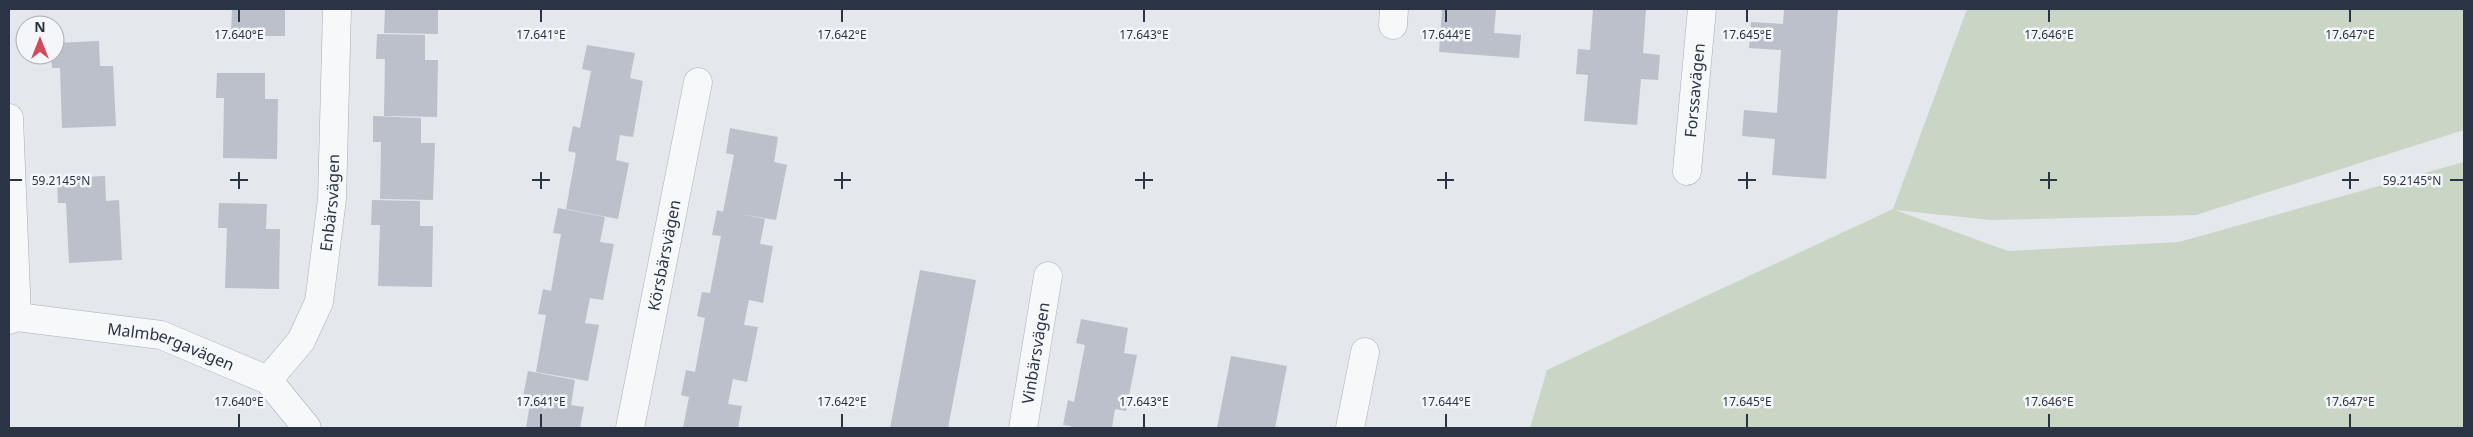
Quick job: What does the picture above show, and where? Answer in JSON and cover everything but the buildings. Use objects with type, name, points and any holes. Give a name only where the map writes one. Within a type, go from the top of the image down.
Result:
[{"type":"street","name":"Enbärsvägen","points":[[268,380],[301,341],[319,302],[332,199],[337,9]]},
{"type":"street","name":"Forssavägen","points":[[1687,171],[1702,9]]},
{"type":"street","name":"Körsbärsvägen","points":[[630,428],[698,82]]},
{"type":"street","points":[[9,118],[13,319]]},
{"type":"street","name":"Vinbärsvägen","points":[[1023,428],[1048,276]]},
{"type":"street","name":"Malmbergavägen","points":[[13,319],[161,335],[268,380],[306,428]]},
{"type":"street","points":[[1350,428],[1365,352]]},
{"type":"green space","points":[[1967,9],[2464,9],[2464,130],[2196,215],[1991,220],[1895,210],[2008,251],[2179,242],[2464,162],[2464,428],[1530,428],[1547,370],[1893,209]]}]
